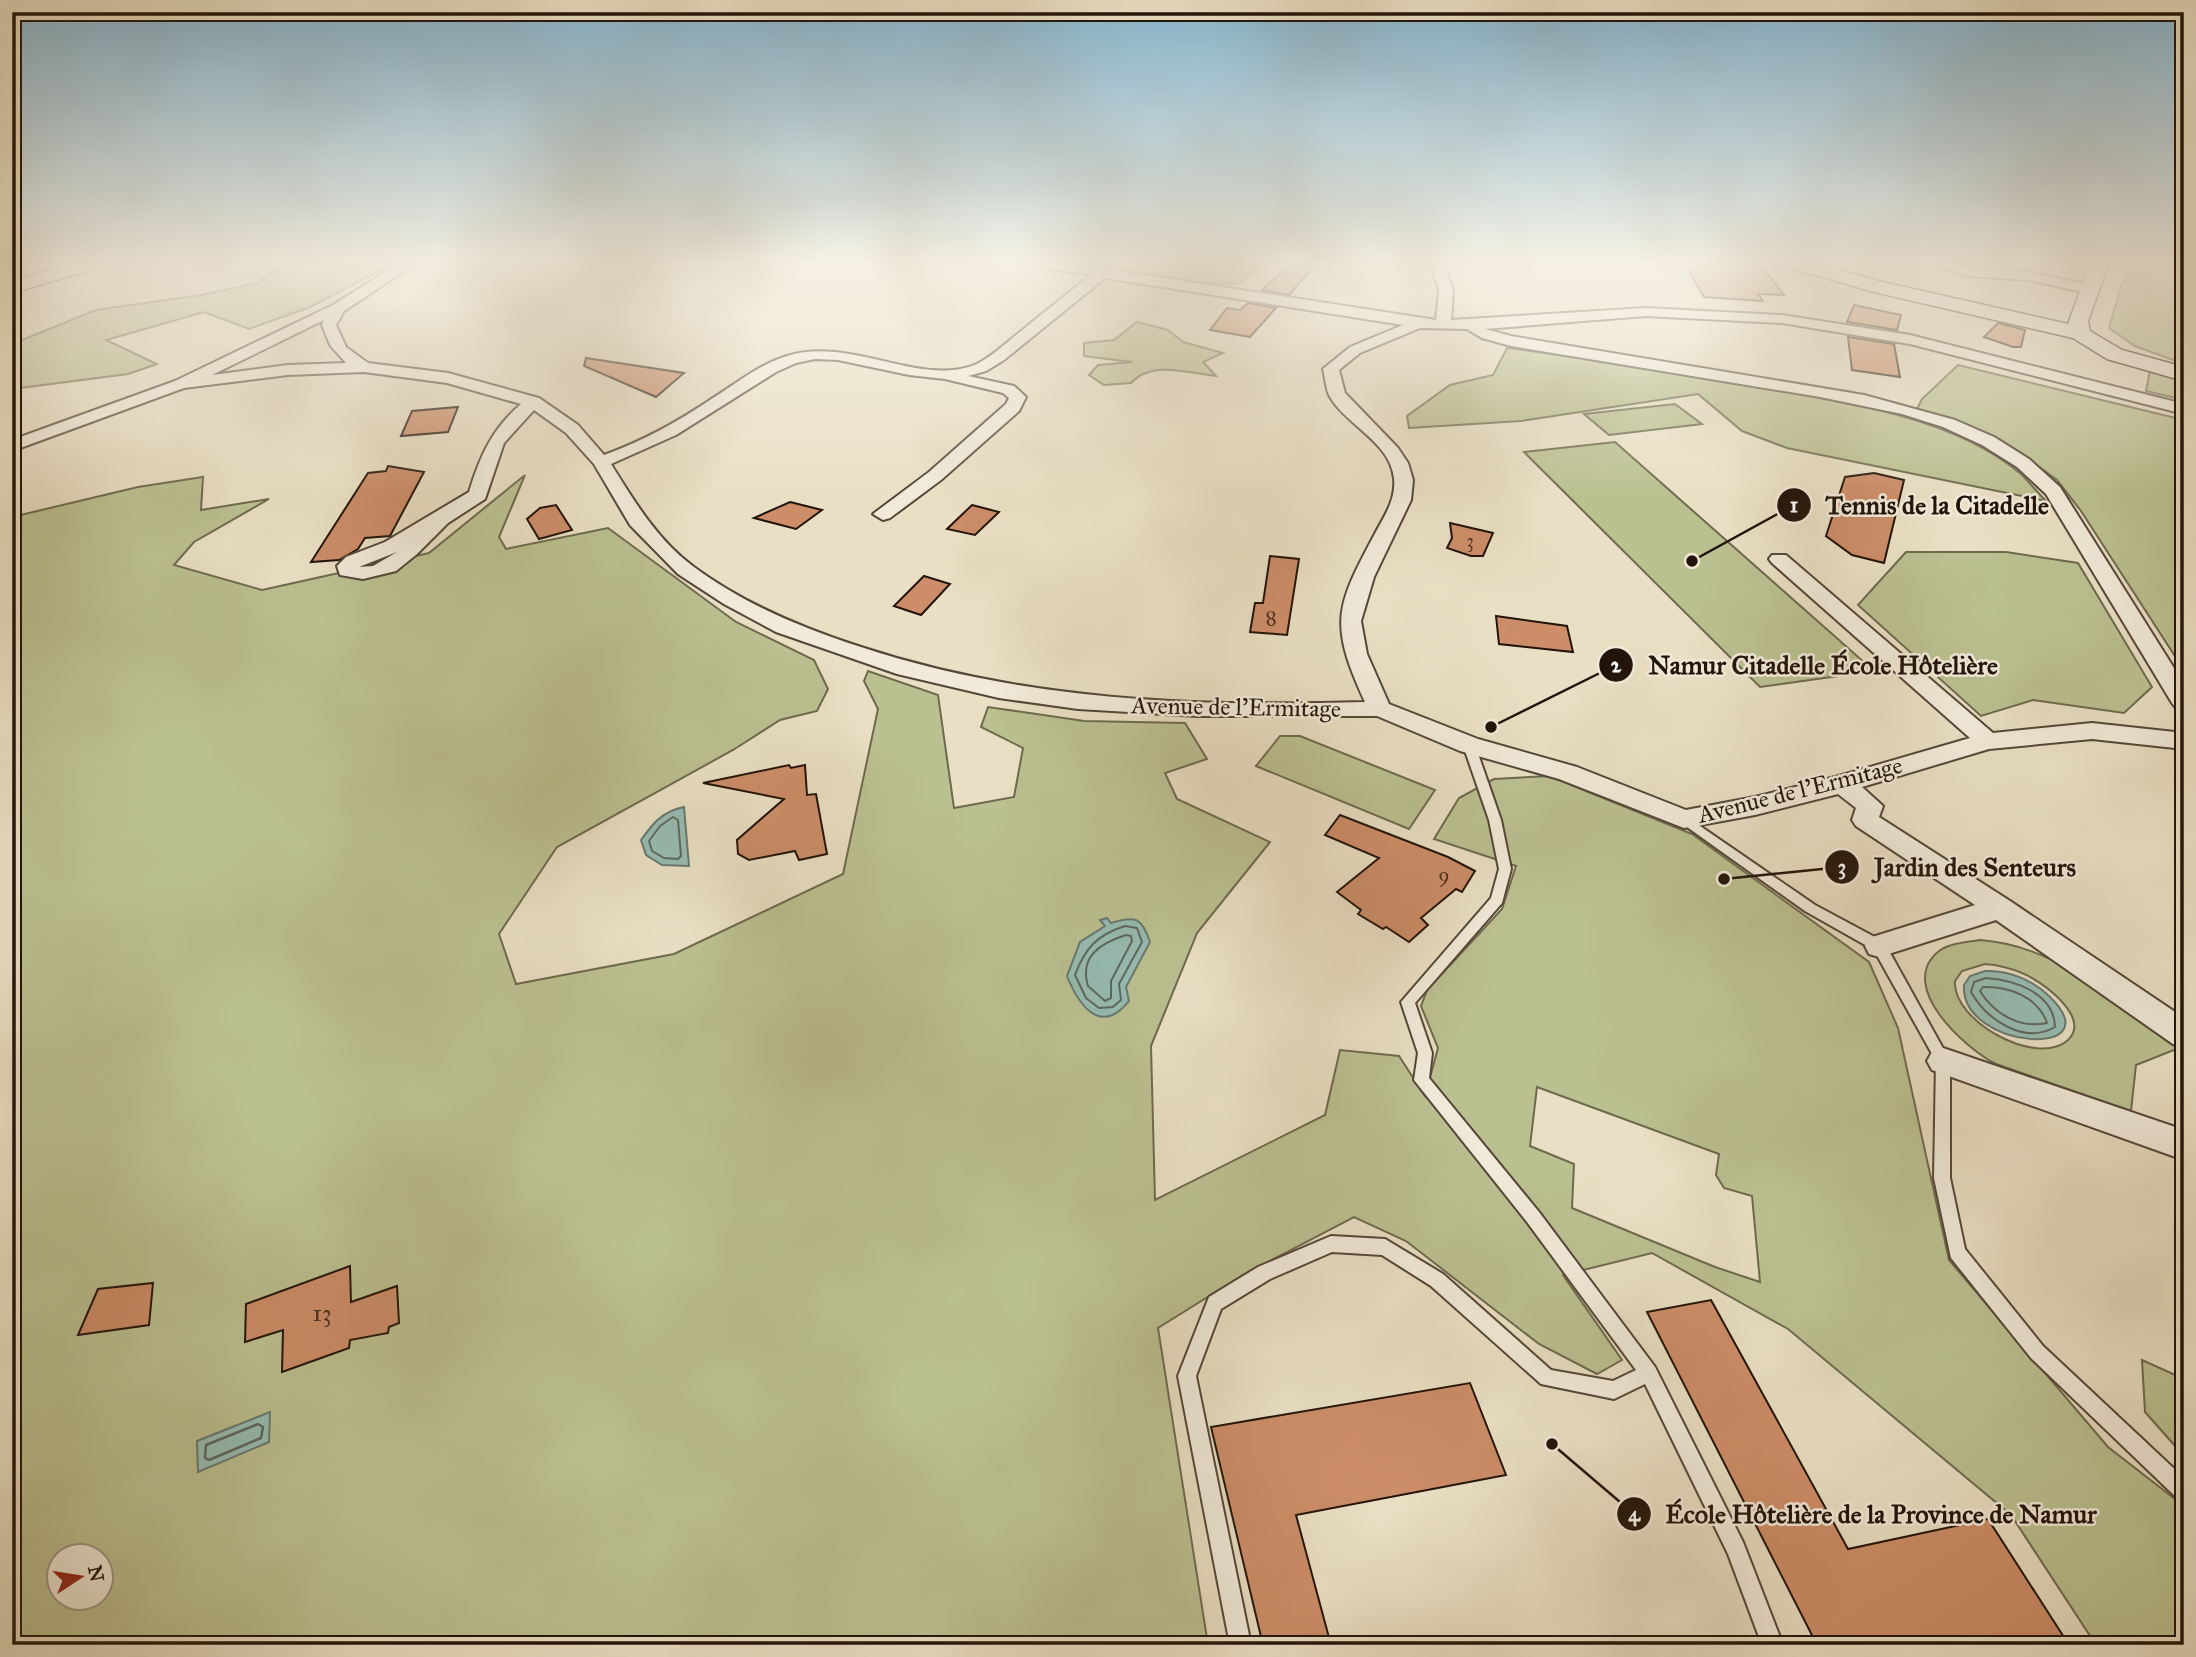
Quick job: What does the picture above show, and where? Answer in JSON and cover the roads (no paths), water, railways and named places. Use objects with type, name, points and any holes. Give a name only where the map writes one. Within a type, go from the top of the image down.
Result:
[{"type":"main road","points":[[2089,340],[2116,354],[2184,374]]},
{"type":"street","points":[[12,446],[181,384],[271,340]]},
{"type":"street","points":[[334,340],[347,359],[363,367]]},
{"type":"street","points":[[940,374],[979,368],[1018,340]]},
{"type":"street","points":[[1379,340],[1355,350],[1331,369],[1337,394],[1392,452],[1400,463],[1406,484],[1402,500],[1359,588],[1350,620],[1368,684],[1380,709]]},
{"type":"street","points":[[1508,340],[1870,402],[1933,419],[1991,444],[2028,468],[2053,491],[2184,704]]},
{"type":"street","points":[[1906,340],[2184,409]]},
{"type":"street","points":[[601,462],[634,451],[757,377],[789,360],[805,356],[844,356],[940,374],[1008,389],[1018,397],[1013,407],[935,476],[883,514]]},
{"type":"street","name":"Avenue de l'Ermitage","points":[[181,384],[251,374],[363,367],[448,378],[533,402],[572,429],[601,462],[637,521],[685,570],[731,600],[785,627],[905,669],[999,691],[1078,702],[1198,709],[1380,709],[1469,745],[1568,773],[1684,819],[1755,806],[1842,784],[1989,741],[2092,731],[2184,741]]},
{"type":"street","points":[[442,518],[478,495],[492,444],[508,423],[533,402]]},
{"type":"street","points":[[1779,559],[1989,741]]},
{"type":"street","points":[[1842,784],[1870,806],[1865,820],[2000,908],[2184,1034]]},
{"type":"street","points":[[1879,946],[2000,908]]},
{"type":"street","points":[[1943,1061],[2184,1145]]},
{"type":"lane","points":[[1469,745],[1495,820],[1505,869],[1497,900],[1408,1002],[1425,1053],[1421,1080],[1534,1217],[1649,1373],[1737,1549],[1773,1645]]},
{"type":"lane","points":[[1684,819],[1810,908],[1879,946],[1943,1061],[1942,1178],[1958,1252],[2036,1352],[2184,1491]]},
{"type":"lane","points":[[1241,1645],[1187,1376],[1215,1303],[1264,1273],[1331,1244],[1385,1247],[1437,1280],[1547,1378],[1614,1390],[1649,1373]]},
{"type":"water","points":[[684,807],[689,866],[662,865],[646,855],[641,840],[659,819],[670,811]]},
{"type":"water","points":[[1107,918],[1111,923],[1127,919],[1137,920],[1150,942],[1126,987],[1129,1001],[1119,1011],[1109,1016],[1100,1016],[1085,1006],[1067,976],[1080,942],[1105,926],[1100,920]]},
{"type":"water","points":[[1985,971],[2011,974],[2042,990],[2064,1017],[2063,1030],[2050,1038],[2030,1039],[2007,1034],[1985,1023],[1969,1007],[1964,985],[1970,976]]},
{"type":"water","points":[[270,1412],[269,1442],[198,1472],[197,1441]]},
{"type":"place","name":"Tennis de la Citadelle","points":[[1692,561]]},
{"type":"place","name":"Namur Citadelle École Hôtelière","points":[[1491,727]]},
{"type":"place","name":"Jardin des Senteurs","points":[[1724,879]]},
{"type":"place","name":"École Hôtelière de la Province de Namur","points":[[1552,1444]]}]
